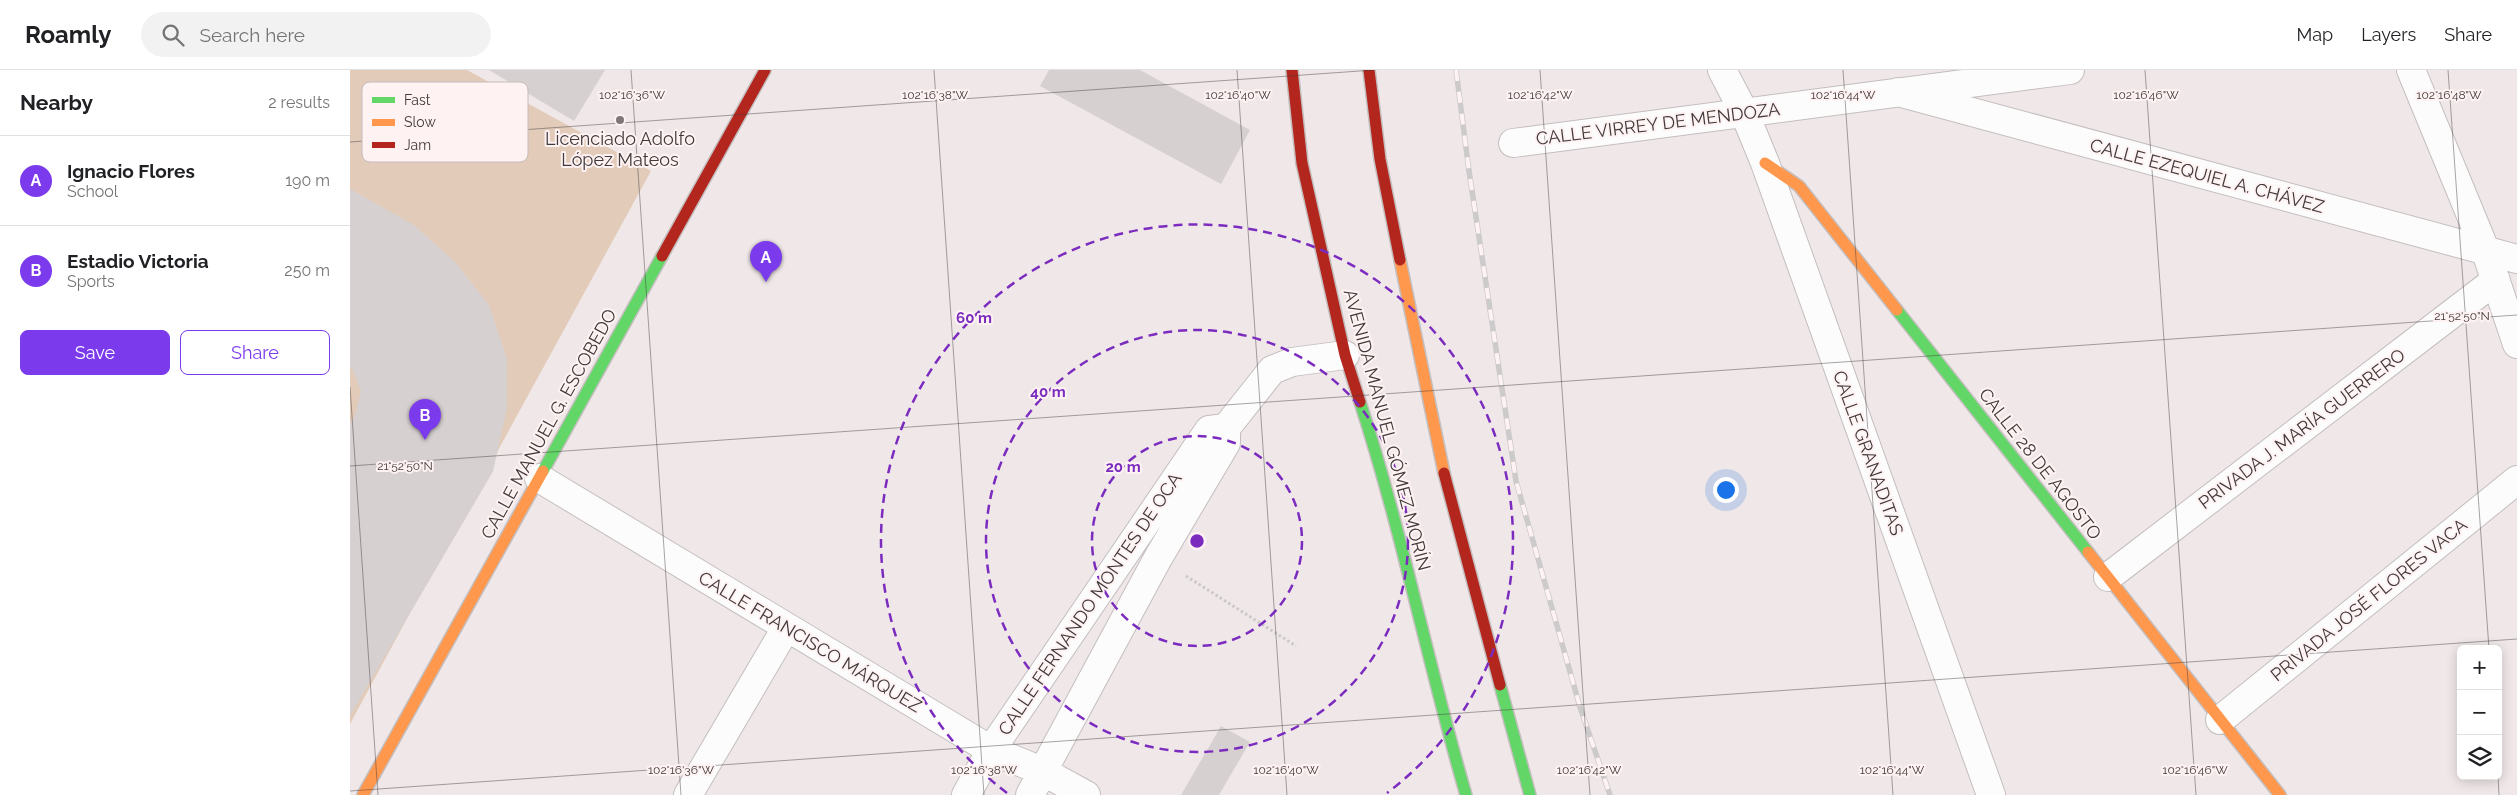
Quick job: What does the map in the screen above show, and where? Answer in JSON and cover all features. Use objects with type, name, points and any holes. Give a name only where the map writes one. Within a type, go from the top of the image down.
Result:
[{"type":"street","name":"CALLE MANUEL G. ESCOBEDO","points":[[364,795],[765,70]]},
{"type":"street","name":"AVENIDA MANUEL GÓMEZ MORÍN","points":[[1292,70],[1302,163],[1345,355],[1381,466],[1448,734],[1466,795]]},
{"type":"street","points":[[1369,70],[1380,159],[1437,448],[1530,795]]},
{"type":"street","name":"CALLE GRANADITAS","points":[[1722,70],[1744,112],[1765,163],[1990,795]]},
{"type":"street","name":"CALLE VIRREY DE MENDOZA","points":[[1513,143],[2070,70]]},
{"type":"street","points":[[2410,70],[2486,252],[2517,344]]},
{"type":"street","name":"CALLE EZEQUIEL A. CHÁVEZ","points":[[1898,92],[2517,259]]},
{"type":"street","name":"CALLE 28 DE AGOSTO","points":[[1765,163],[1799,186],[2280,795]]},
{"type":"street","name":"PRIVADA J. MARÍA GUERRERO","points":[[2108,577],[2496,280]]},
{"type":"street","name":"CALLE FERNANDO MONTES DE OCA","points":[[1030,795],[1158,558],[1226,443],[1226,428],[1272,370],[1292,362],[1345,355]]},
{"type":"street","name":"CALLE FERNANDO MONTES DE OCA","points":[[966,795],[992,750],[1209,430],[1226,428]]},
{"type":"street","name":"CALLE FRANCISCO MÁRQUEZ","points":[[539,478],[992,750],[1044,772],[1086,795]]},
{"type":"street","name":"PRIVADA JOSÉ FLORES VACA","points":[[2220,720],[2517,480]]},
{"type":"street","points":[[688,795],[786,628]]},
{"type":"path","points":[[1158,558],[1296,646]]},
{"type":"shaded area","points":[[350,70],[467,70],[489,82],[362,82],[362,162],[528,162],[528,103],[651,171],[496,454],[493,471],[410,613],[350,724]]},
{"type":"building","points":[[489,70],[605,70],[574,121],[528,93],[528,82],[509,82]]},
{"type":"building","points":[[1049,70],[1140,70],[1250,130],[1221,184],[1040,86]]},
{"type":"building","points":[[350,189],[414,225],[456,263],[489,305],[507,359],[507,408],[493,471],[350,716],[350,424],[355,415],[361,391],[353,370],[350,368]]},
{"type":"building","points":[[1221,726],[1250,742],[1219,795],[1181,795]]},
{"type":"railway","points":[[1456,70],[1469,171],[1516,481],[1580,707],[1610,795]]},
{"type":"traffic: fast","points":[[543,471],[662,256]]},
{"type":"traffic: fast","points":[[1897,310],[2088,552]]},
{"type":"traffic: fast","points":[[1360,402],[1389,500],[1466,795]]},
{"type":"traffic: fast","points":[[1500,685],[1530,795]]},
{"type":"traffic: slow","points":[[1765,163],[1799,186],[1897,310]]},
{"type":"traffic: slow","points":[[1400,260],[1444,473]]},
{"type":"traffic: slow","points":[[363,795],[543,471]]},
{"type":"traffic: slow","points":[[2088,552],[2280,795]]},
{"type":"traffic: jam","points":[[662,256],[765,70]]},
{"type":"traffic: jam","points":[[1292,70],[1302,163],[1345,355],[1360,402]]},
{"type":"traffic: jam","points":[[1369,70],[1380,159],[1400,260]]},
{"type":"traffic: jam","points":[[1444,473],[1500,685]]},
{"type":"place","name":"Licenciado Adolfo López Mateos","points":[[620,120]]},
{"type":"place","name":"Ignacio Flores","points":[[766,282]]},
{"type":"place","name":"Estadio Victoria","points":[[425,440]]}]
